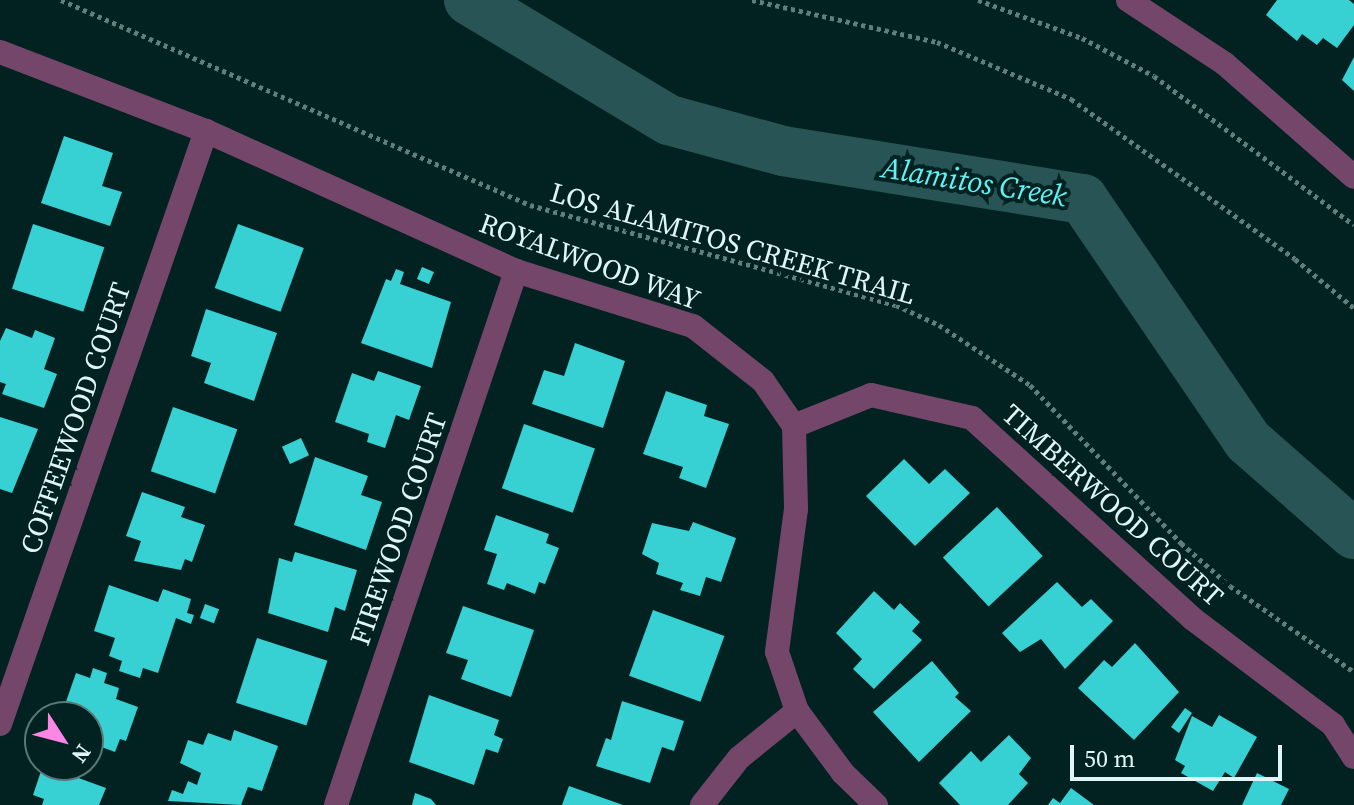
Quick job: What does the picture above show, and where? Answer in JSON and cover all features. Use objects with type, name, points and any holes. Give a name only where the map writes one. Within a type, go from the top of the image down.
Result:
[{"type":"street","points":[[1128,0],[1225,64],[1354,177]]},
{"type":"street","name":"ROYALWOOD WAY","points":[[0,52],[206,131],[516,271],[693,326],[763,381],[794,426]]},
{"type":"street","name":"COFFEEWOOD COURT","points":[[0,724],[206,131]]},
{"type":"street","name":"FIREWOOD COURT","points":[[336,805],[516,271]]},
{"type":"street","name":"TIMBERWOOD COURT","points":[[794,426],[871,395],[972,418],[1193,619],[1333,725],[1354,757]]},
{"type":"street","points":[[794,426],[796,509],[777,652],[797,711],[843,773],[876,805]]},
{"type":"street","points":[[702,805],[739,758],[797,711]]},
{"type":"path","name":"LOS ALAMITOS CREEK TRAIL","points":[[61,0],[530,205],[896,305],[939,325],[1030,385],[1181,543],[1230,586],[1354,672]]},
{"type":"path","points":[[752,0],[937,42],[1071,99],[1295,259],[1354,308]]},
{"type":"path","points":[[978,0],[1082,38],[1135,64],[1239,134],[1354,225]]},
{"type":"building","points":[[1277,0],[1349,0],[1354,4],[1354,25],[1337,48],[1323,38],[1317,45],[1302,34],[1297,41],[1266,15]]},
{"type":"building","points":[[1354,57],[1354,91],[1342,80]]},
{"type":"building","points":[[64,136],[113,153],[102,186],[122,192],[110,226],[41,203]]},
{"type":"building","points":[[33,224],[104,247],[83,312],[12,289]]},
{"type":"building","points":[[238,224],[304,248],[281,312],[215,288]]},
{"type":"building","points":[[422,267],[434,272],[429,284],[417,279]]},
{"type":"building","points":[[396,269],[404,272],[400,284],[451,302],[432,368],[361,343],[386,279],[391,281]]},
{"type":"building","points":[[206,309],[277,333],[254,401],[204,383],[211,363],[191,356]]},
{"type":"building","points":[[6,328],[32,338],[35,330],[55,338],[44,369],[57,374],[44,408],[2,394],[6,384],[0,382],[0,341]]},
{"type":"building","points":[[575,343],[625,361],[603,428],[532,404],[544,370],[564,376]]},
{"type":"building","points":[[378,371],[421,386],[409,420],[396,415],[385,448],[367,442],[369,434],[335,422],[352,373],[374,381]]},
{"type":"building","points":[[666,391],[707,405],[704,416],[729,424],[706,488],[679,478],[683,467],[643,454]]},
{"type":"building","points":[[173,407],[237,429],[215,493],[151,471]]},
{"type":"building","points":[[0,417],[38,429],[12,493],[0,489]]},
{"type":"building","points":[[524,424],[595,448],[573,513],[502,488]]},
{"type":"building","points":[[301,438],[309,455],[290,464],[282,447]]},
{"type":"building","points":[[315,457],[368,476],[361,495],[382,502],[366,550],[294,525]]},
{"type":"building","points":[[904,459],[929,484],[945,469],[970,493],[915,546],[866,496]]},
{"type":"building","points":[[142,492],[185,507],[181,517],[205,525],[192,562],[185,559],[181,570],[134,561],[141,541],[126,536]]},
{"type":"building","points":[[997,507],[1043,556],[989,606],[943,557]]},
{"type":"building","points":[[496,515],[549,534],[546,543],[559,548],[545,584],[539,582],[535,594],[507,583],[504,590],[487,584],[497,554],[484,550]]},
{"type":"building","points":[[693,522],[736,538],[721,582],[706,577],[700,596],[680,590],[683,583],[656,574],[659,563],[642,554],[652,523],[689,531]]},
{"type":"building","points":[[295,552],[357,570],[345,611],[335,607],[328,632],[268,613],[279,558],[292,562]]},
{"type":"building","points":[[1057,582],[1082,607],[1091,599],[1113,621],[1065,669],[1041,639],[1020,652],[1002,633]]},
{"type":"building","points":[[109,585],[158,602],[163,589],[191,599],[187,613],[194,615],[191,624],[176,618],[158,673],[143,668],[140,678],[119,671],[122,661],[109,656],[115,638],[94,631]]},
{"type":"building","points":[[874,591],[894,610],[900,603],[920,622],[912,631],[922,640],[874,689],[853,669],[862,659],[836,633]]},
{"type":"building","points":[[205,604],[219,609],[214,623],[200,618]]},
{"type":"building","points":[[463,606],[534,630],[511,697],[461,679],[468,660],[446,653]]},
{"type":"building","points":[[653,610],[724,636],[700,702],[629,676]]},
{"type":"building","points":[[257,638],[327,661],[306,726],[236,703]]},
{"type":"building","points":[[1135,643],[1179,692],[1134,740],[1078,688],[1104,660],[1112,667]]},
{"type":"building","points":[[932,661],[959,693],[955,697],[971,711],[919,762],[873,712]]},
{"type":"building","points":[[93,668],[107,673],[104,683],[119,688],[116,699],[138,707],[126,741],[120,739],[115,752],[104,748],[104,701],[66,701],[76,673],[90,678]]},
{"type":"building","points":[[429,695],[499,720],[494,735],[503,739],[498,753],[486,749],[474,785],[409,762]]},
{"type":"building","points":[[622,701],[684,721],[674,751],[662,747],[650,783],[596,766],[606,738],[611,740]]},
{"type":"building","points":[[1185,708],[1192,713],[1179,733],[1171,727]]},
{"type":"building","points":[[1219,715],[1257,737],[1234,778],[1225,772],[1213,791],[1181,773],[1185,766],[1175,760],[1192,716],[1212,727]]},
{"type":"building","points":[[234,730],[278,746],[262,791],[248,787],[241,805],[168,801],[172,790],[183,794],[188,781],[197,785],[201,773],[180,763],[188,740],[203,745],[208,733],[231,741]]},
{"type":"building","points":[[1009,735],[1031,758],[1019,774],[1028,783],[1008,805],[960,805],[939,783],[971,751],[981,762]]},
{"type":"building","points":[[1257,773],[1289,789],[1281,805],[1242,805]]},
{"type":"building","points":[[38,781],[87,781],[106,788],[99,805],[42,805],[44,799],[33,795]]},
{"type":"building","points":[[569,786],[623,805],[562,805]]},
{"type":"building","points":[[1071,788],[1094,805],[1048,805],[1053,798],[1060,803]]},
{"type":"building","points":[[415,793],[431,799],[436,805],[412,805]]},
{"type":"waterway","name":"Alamitos Creek","points":[[469,0],[669,120],[783,151],[1083,199],[1248,441],[1354,534]]}]
